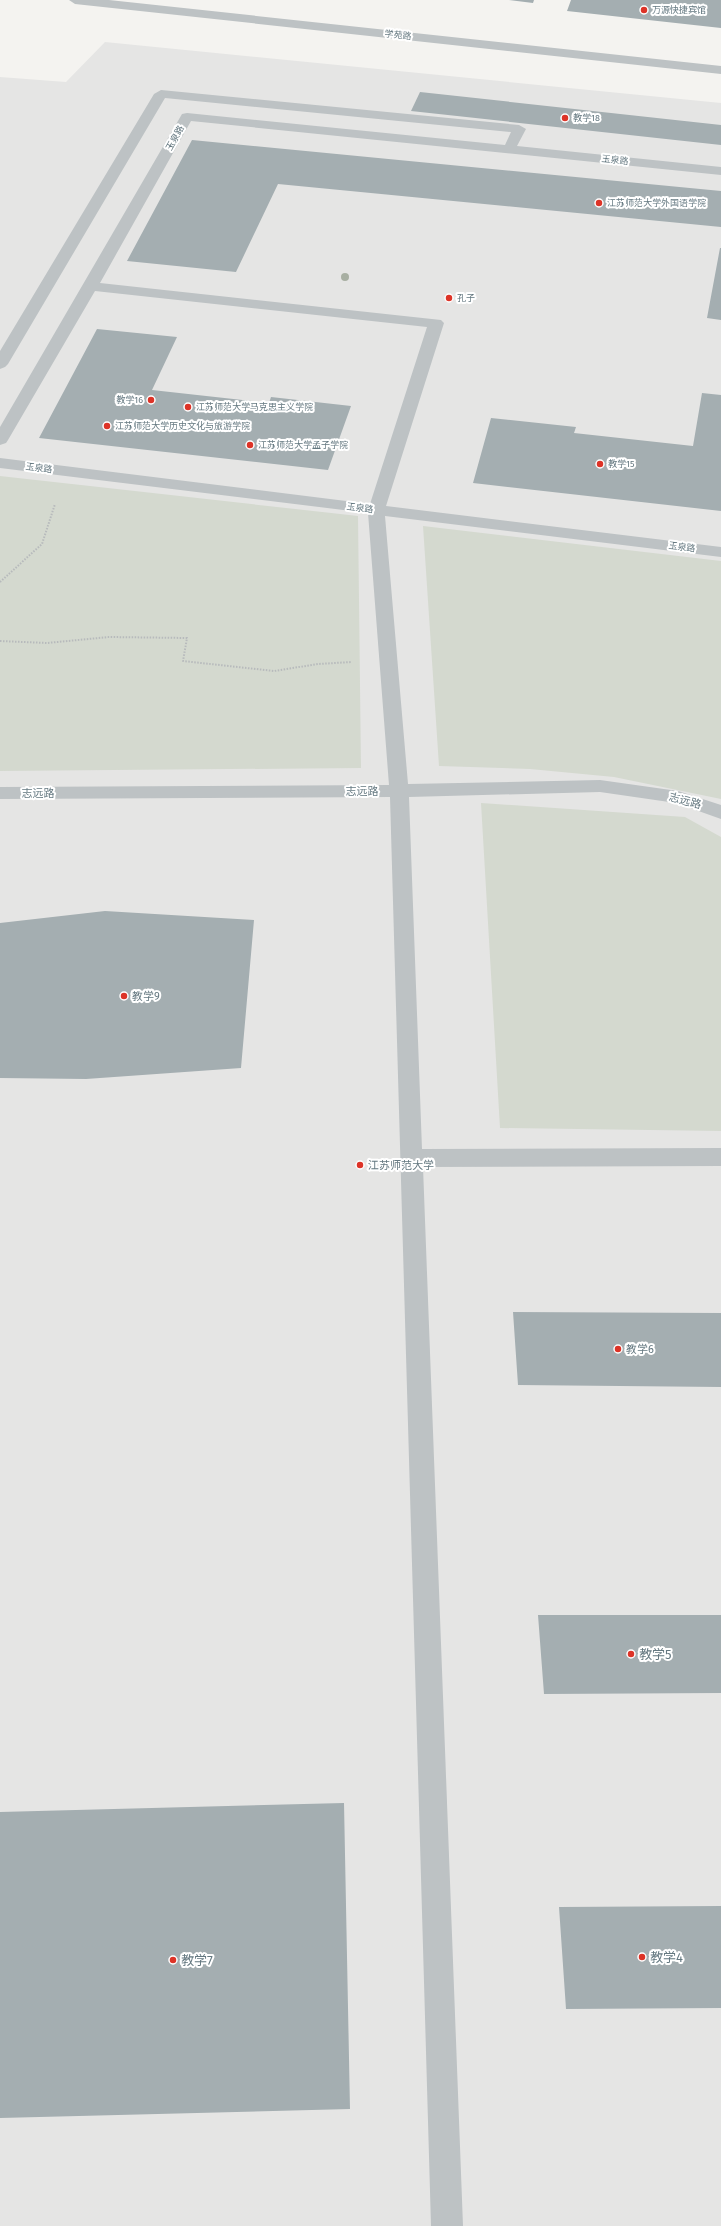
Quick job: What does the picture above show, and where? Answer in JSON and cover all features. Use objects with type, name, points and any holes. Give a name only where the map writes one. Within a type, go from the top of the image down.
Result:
[{"type":"street","name":"学苑路","points":[[75,0],[721,70]]},
{"type":"street","points":[[0,364],[161,94],[519,129],[509,150]]},
{"type":"street","name":"玉泉路","points":[[0,440],[91,286],[187,117],[721,171]]},
{"type":"street","points":[[91,286],[436,323],[376,510],[399,791],[447,2226]]},
{"type":"street","name":"玉泉路","points":[[0,463],[721,552]]},
{"type":"street","name":"志远路","points":[[0,793],[399,791],[600,786],[678,797],[721,812]]},
{"type":"street","points":[[411,1158],[721,1156]]},
{"type":"path","points":[[0,582],[42,544],[56,505],[20,466]]},
{"type":"path","points":[[0,641],[47,643],[109,637],[187,638],[183,661],[274,672],[318,664],[388,660]]},
{"type":"shaded area","name":"江苏师范大学","points":[[105,42],[721,103],[721,2226],[0,2226],[0,77],[66,82]]},
{"type":"shaded area","points":[[0,476],[358,516],[361,768],[0,771]]},
{"type":"shaded area","points":[[423,526],[721,561],[721,799],[614,777],[530,769],[439,766]]},
{"type":"shaded area","points":[[481,803],[685,817],[721,837],[721,1131],[500,1128]]},
{"type":"building","points":[[509,0],[534,0],[533,3]]},
{"type":"building","points":[[571,0],[721,0],[721,28],[567,11]]},
{"type":"building","name":"教学18","points":[[420,92],[721,125],[721,145],[411,111]]},
{"type":"building","points":[[192,140],[721,191],[721,227],[278,184],[236,272],[127,261]]},
{"type":"building","points":[[721,248],[721,320],[707,318]]},
{"type":"building","name":"教学16","points":[[97,329],[177,337],[152,390],[269,403],[271,397],[351,406],[328,470],[39,438]]},
{"type":"building","name":"教学15","points":[[702,393],[721,395],[721,511],[473,483],[491,418],[576,427],[574,433],[693,446]]},
{"type":"building","name":"教学9","points":[[105,911],[254,920],[241,1068],[86,1079],[0,1078],[0,923]]},
{"type":"building","name":"教学6","points":[[513,1312],[721,1313],[721,1387],[518,1385]]},
{"type":"building","name":"教学5","points":[[538,1615],[721,1615],[721,1693],[544,1694]]},
{"type":"building","name":"教学7","points":[[344,1803],[350,2109],[0,2118],[0,1812]]},
{"type":"building","name":"教学4","points":[[721,1906],[721,2008],[566,2009],[559,1907]]},
{"type":"place","name":"万源快捷宾馆","points":[[644,10]]},
{"type":"place","name":"教学18","points":[[565,118]]},
{"type":"place","name":"江苏师范大学外国语学院","points":[[599,203]]},
{"type":"place","name":"孔子","points":[[449,298]]},
{"type":"place","name":"教学16","points":[[151,400]]},
{"type":"place","name":"江苏师范大学马克思主义学院","points":[[188,407]]},
{"type":"place","name":"江苏师范大学历史文化与旅游学院","points":[[107,426]]},
{"type":"place","name":"江苏师范大学孟子学院","points":[[250,445]]},
{"type":"place","name":"教学15","points":[[600,464]]},
{"type":"place","name":"教学9","points":[[124,996]]},
{"type":"place","name":"江苏师范大学","points":[[360,1165]]},
{"type":"place","name":"教学6","points":[[618,1349]]},
{"type":"place","name":"教学5","points":[[631,1654]]},
{"type":"place","name":"教学4","points":[[642,1957]]},
{"type":"place","name":"教学7","points":[[173,1960]]}]
